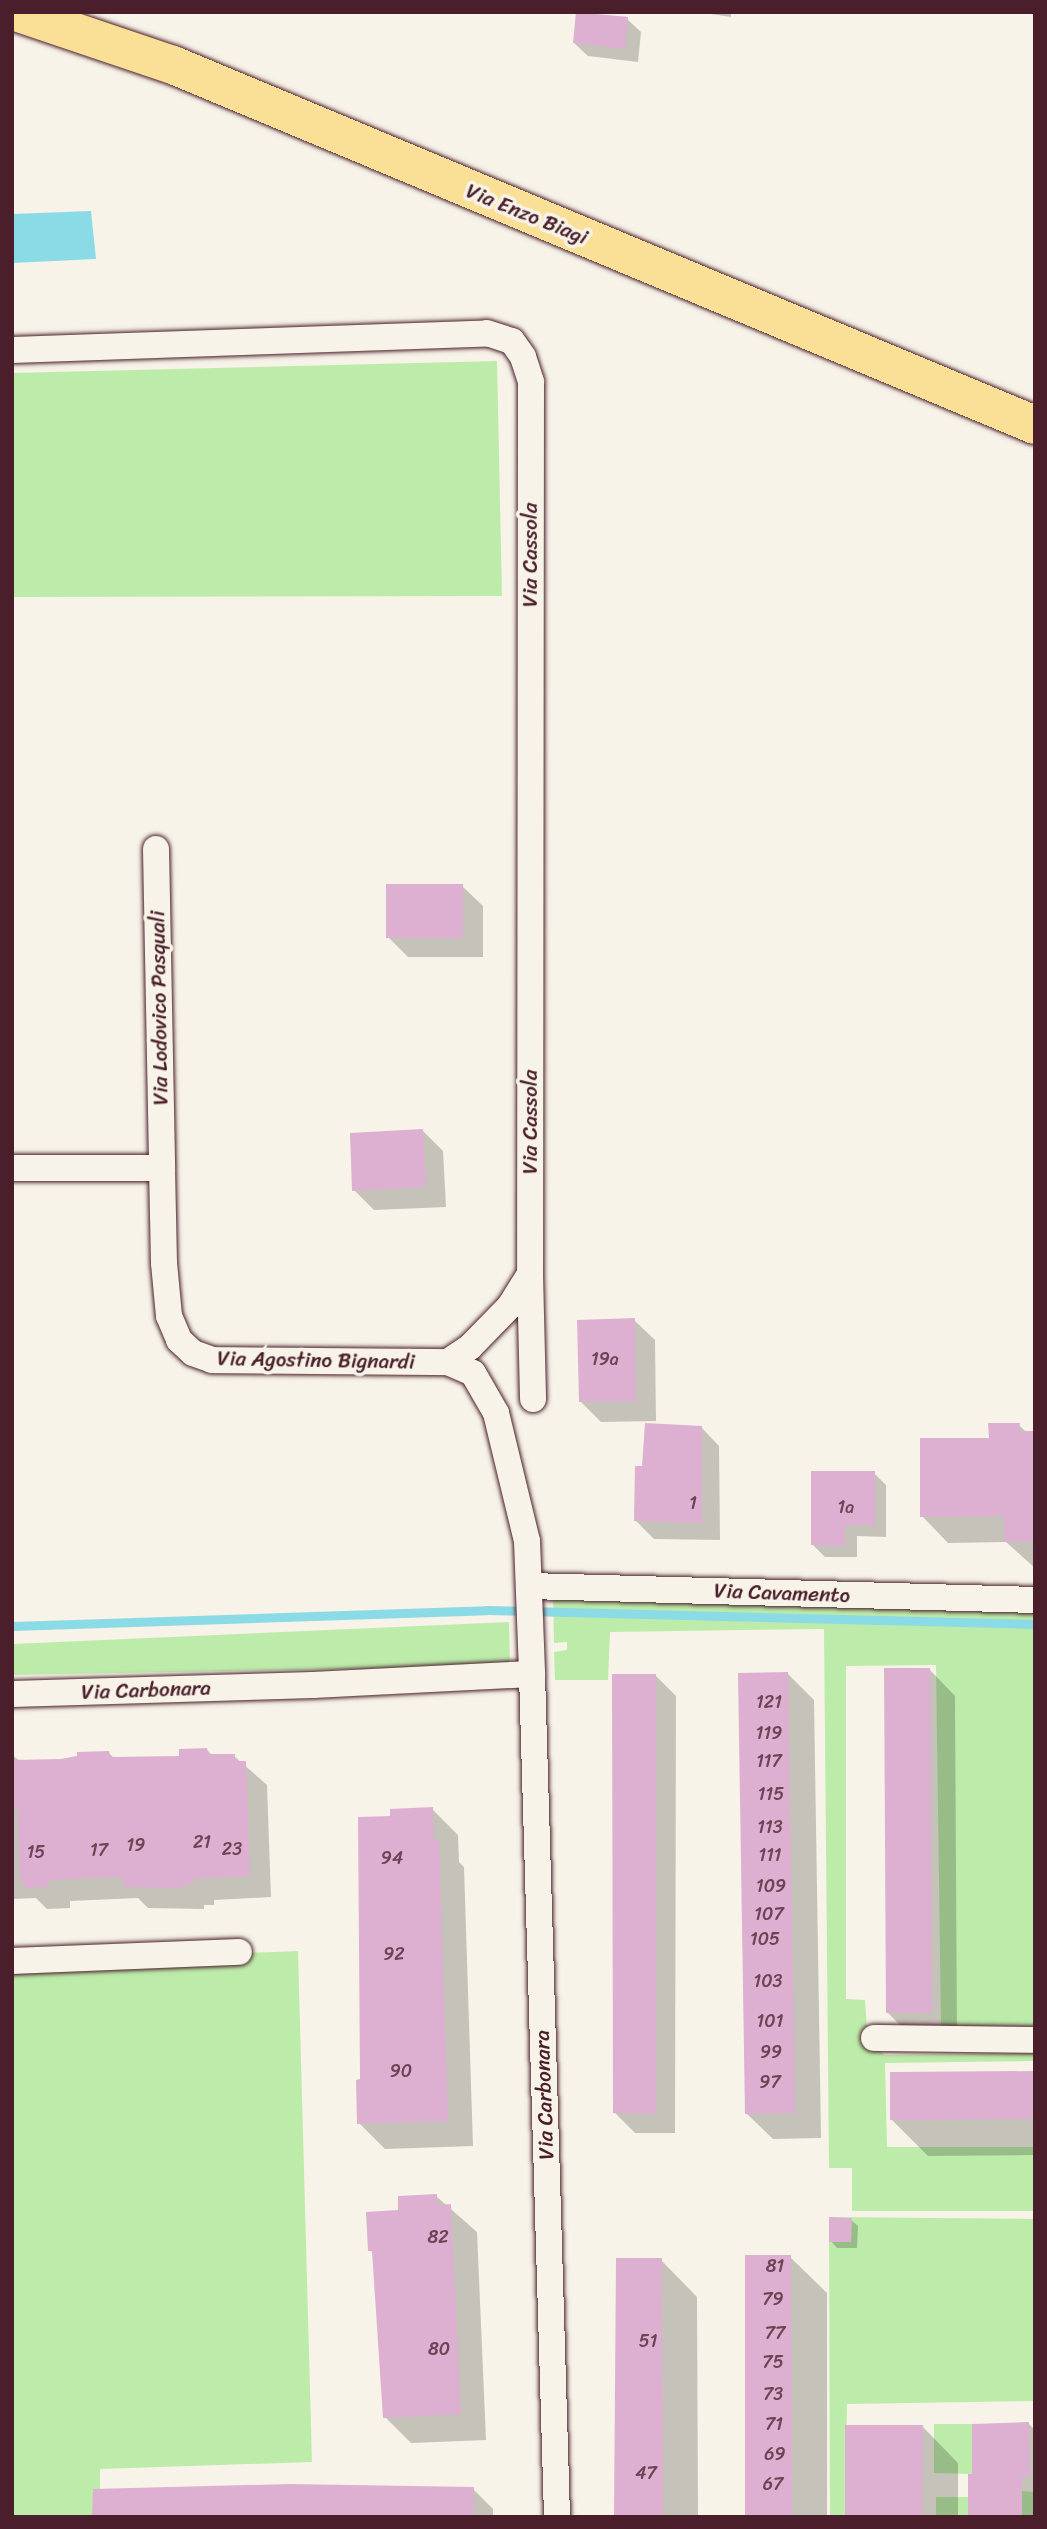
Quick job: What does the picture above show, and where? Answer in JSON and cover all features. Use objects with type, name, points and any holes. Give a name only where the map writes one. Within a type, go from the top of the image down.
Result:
[{"type":"main road","name":"Via Enzo Biagi","points":[[16,12],[173,65],[1035,425]]},
{"type":"street","name":"Via Cassola","points":[[12,350],[487,333],[512,341],[523,357],[531,382],[530,1275],[533,1399]]},
{"type":"street","name":"Via Lodovico Pasquali","points":[[156,849],[162,1168]]},
{"type":"street","points":[[12,1168],[162,1168]]},
{"type":"street","name":"Via Agostino Bignardi","points":[[162,1168],[164,1263],[169,1316],[179,1340],[192,1353],[212,1360],[449,1362]]},
{"type":"street","points":[[449,1362],[470,1348],[510,1306],[530,1275]]},
{"type":"street","points":[[449,1362],[473,1373],[496,1412],[527,1541],[529,1586]]},
{"type":"street","name":"Via Cavamento","points":[[529,1586],[1035,1600]]},
{"type":"street","name":"Via Carbonara","points":[[529,1586],[556,2517]]},
{"type":"street","name":"Via Carbonara","points":[[12,1694],[313,1685],[532,1674]]},
{"type":"street","points":[[12,1961],[239,1952]]},
{"type":"street","points":[[874,2038],[1035,2040]]},
{"type":"green space","points":[[497,361],[502,596],[12,597],[12,373]]},
{"type":"green space","points":[[553,1598],[1035,1610],[1035,2026],[941,2027],[936,1665],[846,1666],[846,1999],[865,2000],[868,2044],[885,2055],[1035,2053],[1035,2061],[885,2063],[887,2147],[1035,2147],[1035,2211],[852,2211],[852,2168],[829,2168],[824,1629],[610,1632],[608,1680],[555,1680],[554,1652],[567,1650],[567,1642],[554,1643]]},
{"type":"green space","points":[[509,1622],[510,1666],[12,1675],[12,1644]]},
{"type":"green space","points":[[298,1951],[312,2462],[100,2469],[100,2517],[12,2517],[12,1962]]},
{"type":"green space","points":[[829,2217],[1035,2219],[1035,2401],[847,2404],[845,2517],[830,2517]]},
{"type":"green space","points":[[934,2424],[972,2424],[972,2474],[934,2473]]},
{"type":"green space","points":[[1022,2491],[1035,2492],[1035,2517],[1022,2517]]},
{"type":"green space","points":[[936,2497],[968,2497],[968,2517],[936,2517]]},
{"type":"water","points":[[91,211],[96,259],[12,263],[12,214]]},
{"type":"building","points":[[576,12],[628,17],[625,49],[573,43]]},
{"type":"building","points":[[386,884],[463,884],[463,938],[386,938]]},
{"type":"building","points":[[423,1129],[426,1187],[352,1191],[350,1133]]},
{"type":"building","points":[[635,1318],[636,1401],[579,1402],[577,1320]]},
{"type":"building","points":[[645,1423],[702,1426],[702,1523],[634,1521],[635,1466],[642,1466]]},
{"type":"building","points":[[988,1423],[1020,1423],[1019,1431],[1035,1431],[1035,1542],[1004,1542],[1004,1516],[920,1517],[920,1438],[989,1438]]},
{"type":"building","points":[[811,1471],[875,1471],[875,1525],[845,1525],[845,1546],[811,1545]]},
{"type":"building","points":[[884,1668],[930,1668],[932,2013],[886,2013]]},
{"type":"building","points":[[788,1672],[795,2113],[745,2114],[738,1673]]},
{"type":"building","points":[[612,1674],[656,1674],[656,2114],[613,2113]]},
{"type":"building","points":[[207,1748],[208,1754],[235,1754],[235,1761],[246,1761],[250,1876],[193,1879],[193,1884],[183,1884],[183,1888],[124,1887],[124,1880],[120,1877],[49,1880],[49,1887],[24,1888],[24,1882],[20,1882],[18,1810],[12,1810],[12,1760],[61,1759],[77,1756],[77,1752],[109,1751],[110,1757],[179,1756],[179,1749]]},
{"type":"building","points":[[433,1807],[434,1840],[439,1839],[448,2121],[357,2124],[356,2080],[360,2079],[358,1817],[390,1816],[390,1809]]},
{"type":"building","points":[[1035,2071],[1035,2119],[890,2120],[890,2072]]},
{"type":"building","points":[[437,2194],[437,2205],[451,2204],[461,2414],[383,2418],[372,2251],[368,2251],[366,2212],[398,2210],[398,2196]]},
{"type":"building","points":[[829,2217],[852,2218],[851,2242],[829,2242]]},
{"type":"building","points":[[745,2255],[791,2255],[792,2517],[745,2517]]},
{"type":"building","points":[[616,2258],[662,2258],[663,2517],[614,2517]]},
{"type":"building","points":[[1029,2422],[1030,2476],[1022,2476],[1022,2517],[968,2517],[968,2474],[972,2474],[972,2424]]},
{"type":"building","points":[[845,2425],[923,2425],[922,2517],[845,2517]]},
{"type":"building","points":[[290,2484],[474,2487],[473,2517],[92,2517],[93,2489]]},
{"type":"waterway","points":[[12,1626],[487,1610],[1035,1624]]}]
